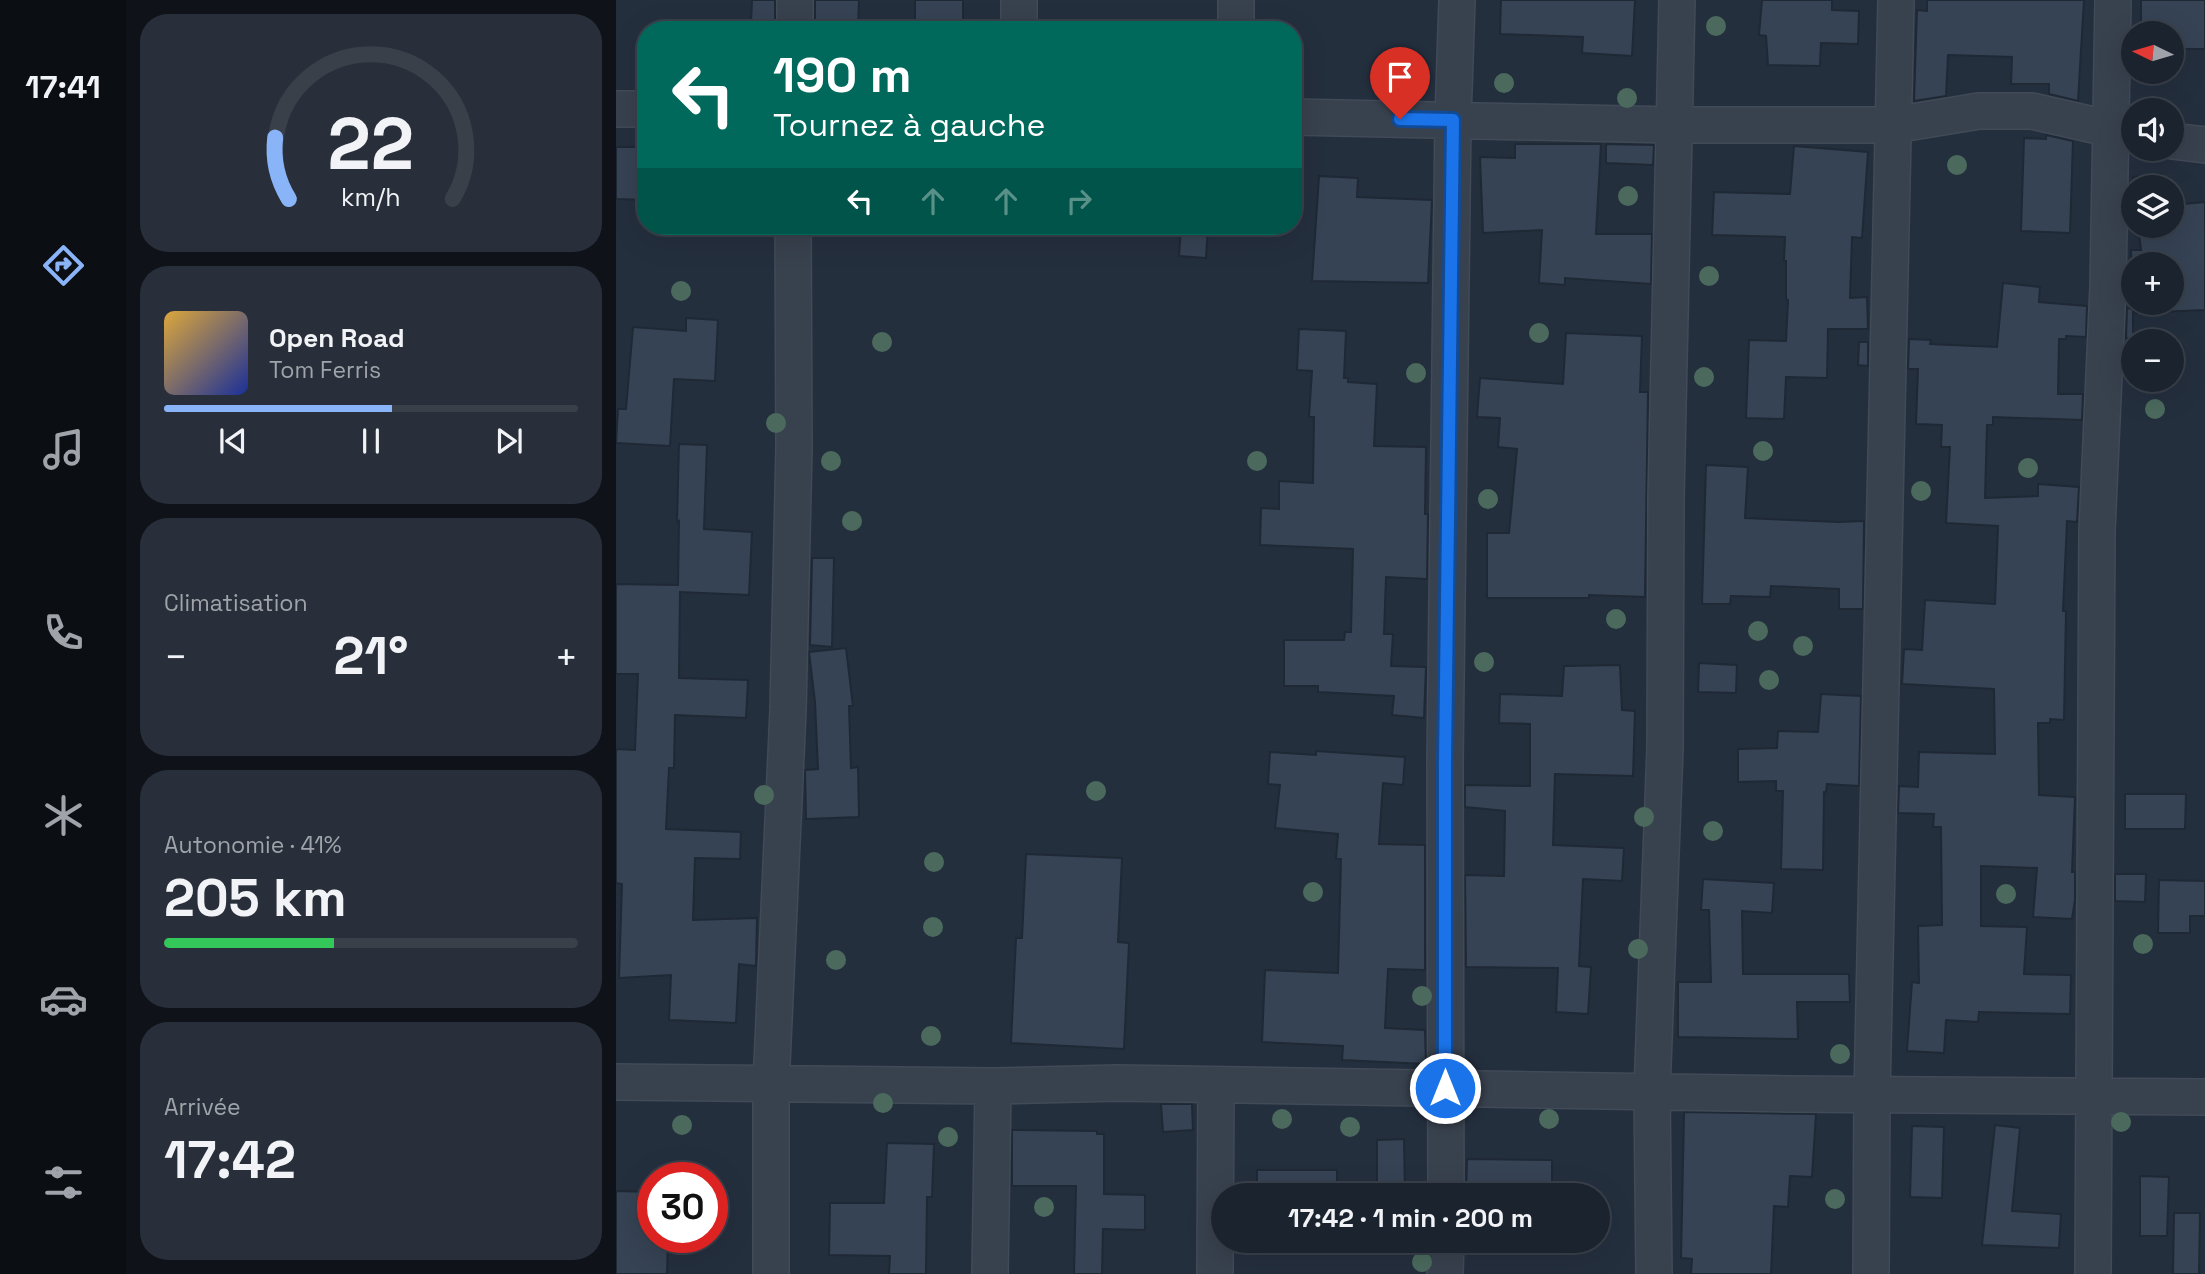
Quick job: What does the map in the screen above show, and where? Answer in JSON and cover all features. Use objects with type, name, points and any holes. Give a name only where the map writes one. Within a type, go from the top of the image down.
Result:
[{"type":"street","points":[[794,21],[795,0]]},
{"type":"street","points":[[1019,0],[1019,21]]},
{"type":"street","points":[[1236,0],[1236,21]]},
{"type":"street","points":[[1446,1183],[1445,762],[1453,120],[1457,0]]},
{"type":"street","points":[[1654,1274],[1652,1091],[1665,748],[1666,483],[1677,0]]},
{"type":"street","points":[[1871,1274],[1872,1094],[1896,0]]},
{"type":"street","points":[[2113,0],[2121,117]]},
{"type":"street","points":[[616,109],[637,109]]},
{"type":"street","points":[[1302,117],[1673,125],[1894,125],[1979,111],[2032,111],[2121,132]]},
{"type":"street","points":[[2184,142],[2205,145]]},
{"type":"street","points":[[2093,1274],[2097,530],[2108,287],[2121,143]]},
{"type":"street","points":[[771,1274],[771,1086],[788,710],[794,448],[793,235]]},
{"type":"street","points":[[616,1082],[771,1086],[1118,1083],[2205,1097]]},
{"type":"street","points":[[1215,1274],[1216,1085]]},
{"type":"street","points":[[989,1274],[993,1086]]},
{"type":"street","points":[[1445,1274],[1446,1253]]},
{"type":"building","points":[[752,0],[775,0],[775,21],[751,21]]},
{"type":"building","points":[[815,0],[859,0],[858,21],[815,21]]},
{"type":"building","points":[[915,0],[963,0],[963,21],[915,21]]},
{"type":"building","points":[[1501,0],[1635,0],[1632,56],[1582,53],[1583,37],[1500,34]]},
{"type":"building","points":[[1762,0],[1832,0],[1832,10],[1859,11],[1858,44],[1821,43],[1820,66],[1768,65],[1766,36],[1759,35]]},
{"type":"building","points":[[1927,0],[2084,0],[2078,101],[2049,94],[2049,84],[2011,84],[2012,57],[1948,55],[1946,96],[1914,101],[1917,10],[1927,11]]},
{"type":"building","points":[[2141,0],[2205,0],[2205,49],[2184,49],[2184,21],[2141,21]]},
{"type":"building","points":[[2046,135],[2073,141],[2070,233],[2021,231],[2024,138],[2046,139]]},
{"type":"building","points":[[1515,144],[1601,144],[1596,234],[1652,234],[1651,284],[1565,278],[1565,285],[1539,283],[1542,230],[1483,233],[1480,157],[1515,158]]},
{"type":"building","points":[[1606,144],[1654,145],[1653,165],[1606,163]]},
{"type":"building","points":[[1794,146],[1868,152],[1862,238],[1852,237],[1850,298],[1867,297],[1868,329],[1828,329],[1827,378],[1786,377],[1784,419],[1746,418],[1749,340],[1786,341],[1788,300],[1784,261],[1785,237],[1712,235],[1714,192],[1790,194]]},
{"type":"building","points":[[616,147],[637,147],[637,200],[616,199]]},
{"type":"building","points":[[1319,176],[1358,178],[1357,197],[1432,200],[1428,283],[1312,281]]},
{"type":"building","points":[[2205,202],[2205,310],[2184,311],[2184,252],[2131,252],[2141,250],[2140,238],[2184,238],[2184,204]]},
{"type":"building","points":[[1180,235],[1207,235],[1206,258],[1179,256]]},
{"type":"building","points":[[2003,283],[2040,287],[2039,302],[2087,306],[2086,337],[2066,336],[2066,339],[2059,339],[2058,394],[2083,394],[2082,420],[1993,417],[1993,425],[1987,425],[1985,498],[2038,496],[2038,484],[2079,487],[2077,522],[2067,521],[2063,611],[2066,611],[2064,720],[2050,719],[2050,723],[2038,723],[2039,795],[2075,797],[2072,872],[2075,872],[2075,900],[2072,919],[2033,917],[2037,868],[1981,866],[1981,926],[2027,927],[2024,974],[2071,975],[2070,1014],[1979,1012],[1978,1022],[1946,1020],[1944,1053],[1907,1051],[1912,982],[1919,983],[1918,926],[1942,925],[1941,827],[1933,827],[1934,814],[1898,813],[1899,786],[1918,787],[1919,752],[1995,754],[1994,689],[1902,684],[1904,649],[1922,650],[1925,600],[1995,604],[1998,526],[1946,523],[1950,447],[1941,447],[1942,425],[1916,424],[1918,369],[1908,369],[1909,339],[1931,340],[1930,344],[1997,347]]},
{"type":"building","points":[[2127,315],[2133,315],[2133,329],[2126,329]]},
{"type":"building","points":[[686,318],[718,320],[715,381],[674,379],[670,446],[616,443],[618,409],[626,409],[633,327],[686,331]]},
{"type":"building","points":[[1299,329],[1346,331],[1344,378],[1348,378],[1348,382],[1377,384],[1374,446],[1426,447],[1427,579],[1386,577],[1384,634],[1393,634],[1391,666],[1426,667],[1424,718],[1392,715],[1394,696],[1318,692],[1318,686],[1284,686],[1284,640],[1344,640],[1345,632],[1351,632],[1353,549],[1260,545],[1261,508],[1279,509],[1279,481],[1313,483],[1314,417],[1309,417],[1312,371],[1297,370]]},
{"type":"building","points":[[1566,333],[1642,336],[1640,392],[1648,392],[1645,597],[1589,595],[1589,598],[1487,598],[1487,533],[1509,533],[1517,449],[1498,447],[1500,418],[1477,417],[1480,378],[1563,384]]},
{"type":"building","points":[[1859,342],[1868,342],[1868,366],[1858,365]]},
{"type":"building","points":[[679,444],[707,445],[704,529],[752,532],[749,595],[680,592],[679,678],[748,680],[746,718],[675,715],[674,768],[669,768],[666,829],[741,832],[740,859],[695,858],[693,920],[757,918],[756,966],[739,964],[736,1023],[669,1020],[671,975],[619,978],[622,884],[616,883],[616,749],[635,750],[638,674],[616,674],[616,584],[678,585]]},
{"type":"building","points":[[1706,465],[1748,467],[1745,518],[1864,521],[1863,609],[1839,609],[1839,589],[1771,586],[1770,597],[1731,596],[1730,604],[1702,604]]},
{"type":"building","points":[[812,558],[834,558],[832,647],[810,645]]},
{"type":"building","points":[[846,648],[853,706],[849,706],[851,768],[858,767],[859,817],[806,819],[805,770],[818,769],[815,702],[809,652]]},
{"type":"building","points":[[1699,663],[1737,665],[1736,693],[1698,692]]},
{"type":"building","points":[[1620,665],[1622,710],[1635,711],[1633,776],[1555,774],[1553,845],[1624,848],[1622,881],[1583,879],[1579,966],[1591,967],[1588,1014],[1556,1012],[1558,968],[1466,967],[1465,875],[1504,876],[1505,811],[1465,807],[1465,785],[1530,786],[1530,724],[1499,723],[1500,694],[1562,696],[1564,666]]},
{"type":"building","points":[[1821,694],[1861,696],[1859,786],[1827,784],[1824,792],[1823,870],[1781,869],[1783,791],[1776,791],[1776,781],[1738,782],[1738,749],[1777,748],[1778,731],[1818,732]]},
{"type":"building","points":[[1316,751],[1405,757],[1403,785],[1383,783],[1379,844],[1425,845],[1425,970],[1388,969],[1385,1028],[1425,1030],[1426,1064],[1342,1060],[1343,1046],[1262,1042],[1265,970],[1338,973],[1341,859],[1336,859],[1338,834],[1275,828],[1280,785],[1268,784],[1270,752],[1316,755]]},
{"type":"building","points":[[2125,794],[2186,794],[2185,829],[2125,829]]},
{"type":"building","points":[[1026,854],[1122,858],[1118,942],[1129,943],[1124,1049],[1011,1043],[1016,938],[1022,938]]},
{"type":"building","points":[[2115,874],[2146,874],[2145,902],[2115,901]]},
{"type":"building","points":[[1703,879],[1774,883],[1772,913],[1742,911],[1743,974],[1849,974],[1850,1002],[1797,1002],[1798,1039],[1678,1037],[1678,982],[1711,982],[1709,910],[1701,910]]},
{"type":"building","points":[[2159,880],[2205,881],[2205,916],[2190,916],[2190,933],[2158,933]]},
{"type":"building","points":[[1161,1104],[1192,1104],[1193,1130],[1163,1132]]},
{"type":"building","points":[[1684,1112],[1816,1114],[1812,1177],[1790,1176],[1788,1207],[1774,1206],[1771,1274],[1691,1274],[1692,1259],[1681,1258]]},
{"type":"building","points":[[1995,1125],[2020,1128],[2012,1211],[2061,1214],[2059,1248],[1982,1245]]},
{"type":"building","points":[[1912,1126],[1944,1127],[1942,1198],[1910,1197]]},
{"type":"building","points":[[1012,1130],[1097,1131],[1097,1134],[1104,1134],[1104,1194],[1145,1195],[1145,1230],[1103,1229],[1102,1274],[1074,1274],[1076,1186],[1012,1186]]},
{"type":"building","points":[[1404,1139],[1405,1183],[1377,1183],[1377,1140]]},
{"type":"building","points":[[887,1143],[934,1144],[932,1197],[927,1197],[926,1274],[889,1274],[890,1256],[829,1255],[830,1203],[884,1203]]},
{"type":"building","points":[[1467,1159],[1552,1160],[1552,1183],[1466,1183]]},
{"type":"building","points":[[1257,1170],[1337,1170],[1337,1183],[1257,1183]]},
{"type":"building","points":[[2140,1176],[2169,1177],[2167,1236],[2140,1236]]},
{"type":"building","points":[[616,1191],[637,1192],[637,1253],[668,1253],[667,1274],[616,1274]]},
{"type":"building","points":[[2174,1213],[2200,1213],[2199,1274],[2173,1274]]},
{"type":"route","points":[[1400,119],[1453,120],[1445,762],[1445,1088]]}]
